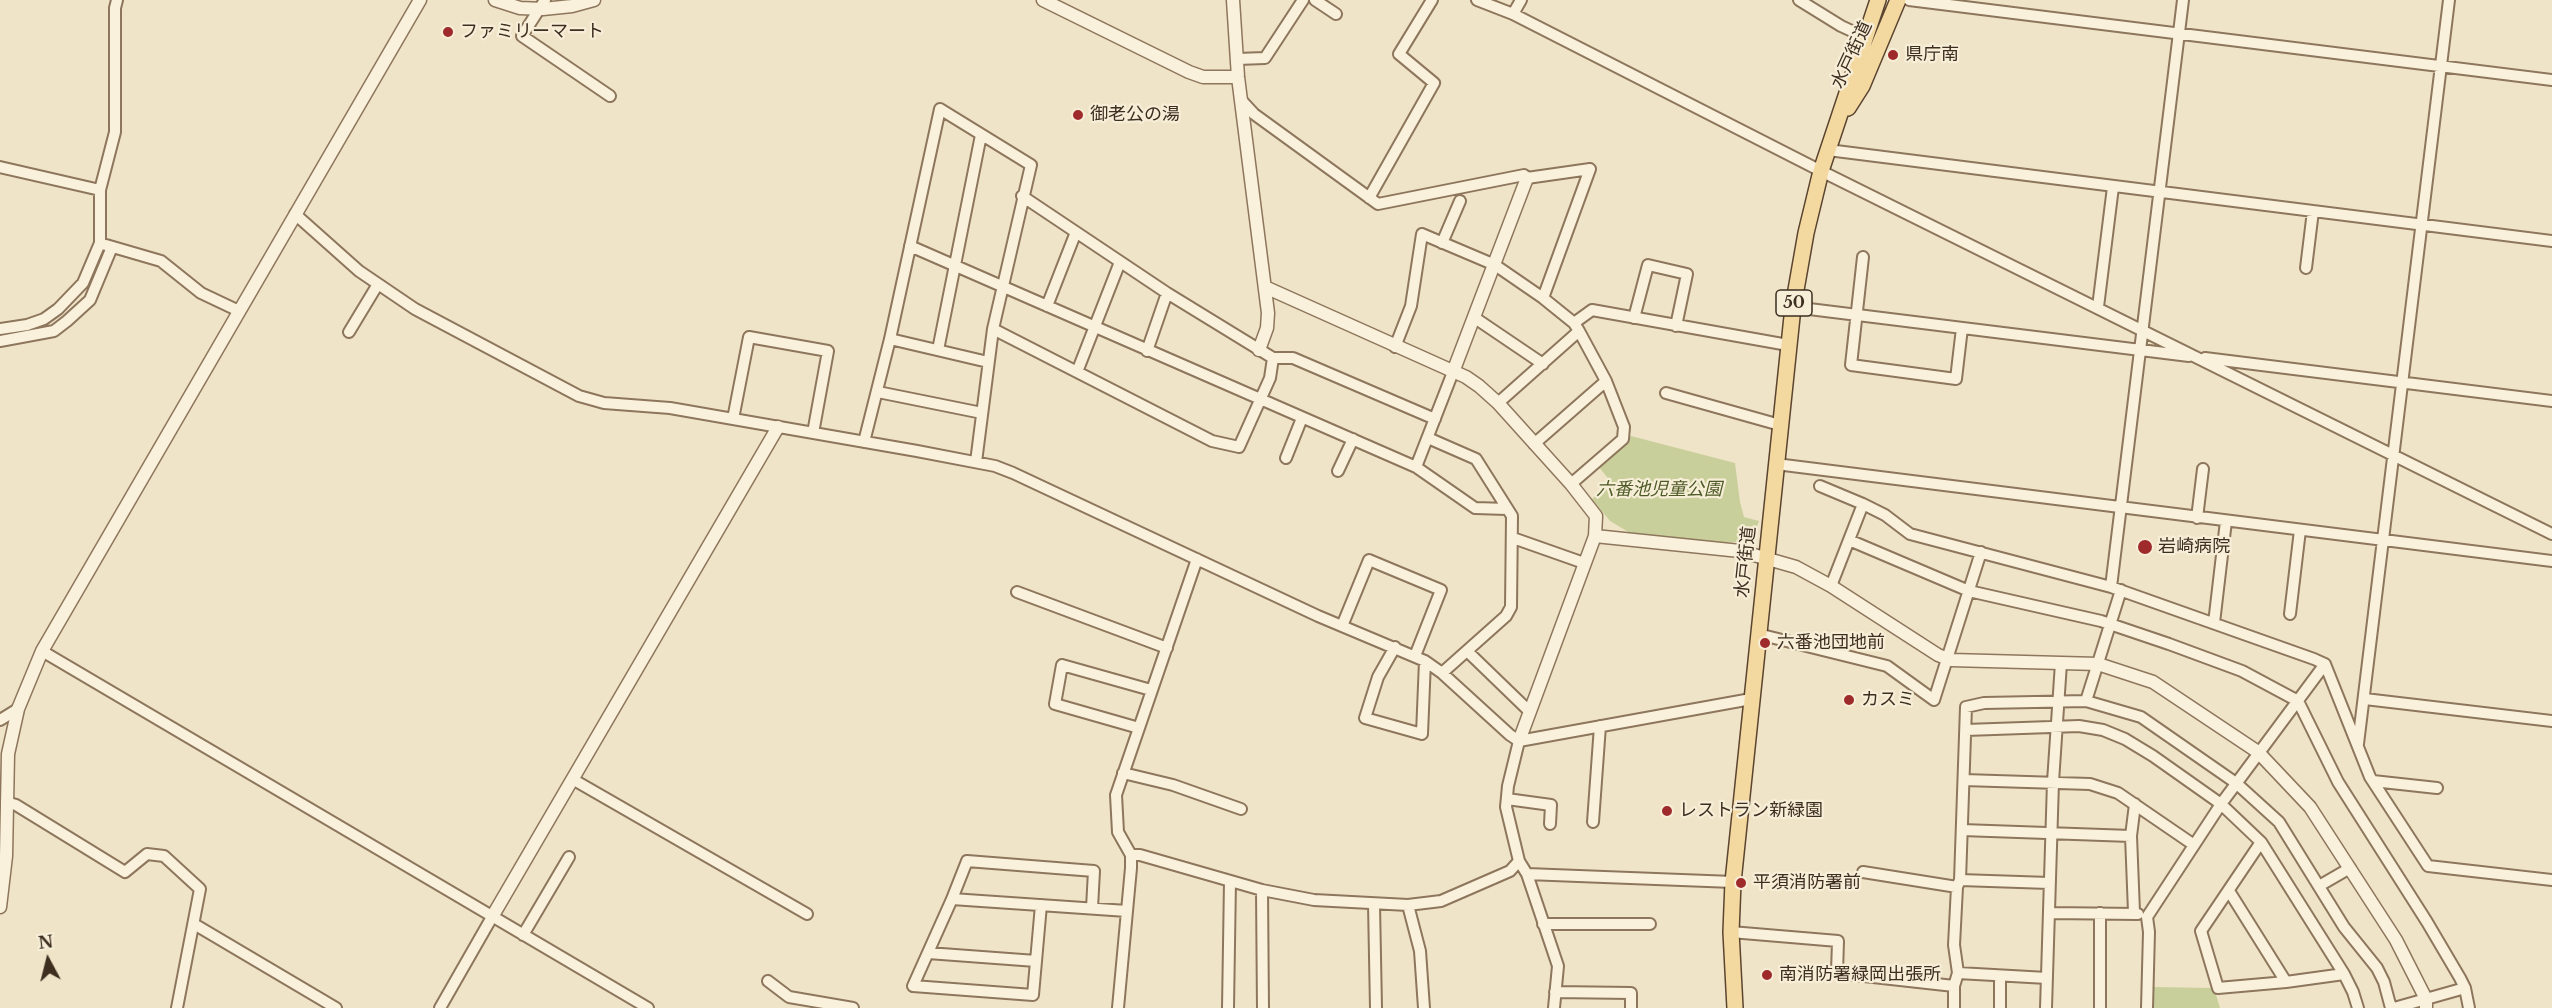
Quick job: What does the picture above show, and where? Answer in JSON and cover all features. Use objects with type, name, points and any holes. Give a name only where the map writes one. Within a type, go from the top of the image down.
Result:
[{"type":"main road","name":"水戸街道","points":[[1735,1008],[1731,932],[1733,882],[1793,307],[1806,233],[1821,171],[1878,0]]},
{"type":"main road","name":"水戸街道","points":[[1837,126],[1862,86],[1898,0]]},
{"type":"street","points":[[0,328],[27,325],[44,319],[58,309],[83,284],[100,243],[100,190],[115,132],[115,8],[117,0]]},
{"type":"street","points":[[0,907],[6,855],[8,754],[18,709],[42,651],[420,0]]},
{"type":"street","points":[[495,0],[520,8],[542,4],[572,6],[594,0]]},
{"type":"street","points":[[1043,0],[1189,72],[1203,77],[1239,77]]},
{"type":"street","points":[[1233,0],[1239,77],[1265,287],[1267,328],[1259,350]]},
{"type":"street","points":[[1237,59],[1265,58],[1303,0]]},
{"type":"street","points":[[1315,0],[1336,14]]},
{"type":"street","points":[[1369,198],[1434,83],[1399,54],[1432,0]]},
{"type":"street","points":[[1477,0],[1513,14],[1821,171],[2552,534]]},
{"type":"street","points":[[1498,0],[1513,14]]},
{"type":"street","points":[[1513,14],[1521,0]]},
{"type":"street","points":[[1799,0],[1840,26],[1867,38]]},
{"type":"street","points":[[1909,0],[2552,80]]},
{"type":"street","points":[[2086,701],[2110,624],[2116,588],[2121,509],[2183,0]]},
{"type":"street","points":[[2358,744],[2449,0]]},
{"type":"street","points":[[542,4],[522,36],[610,96]]},
{"type":"street","points":[[1242,101],[1254,114],[1378,204],[1524,176],[1527,178],[1590,169],[1543,298]]},
{"type":"street","points":[[864,442],[878,392],[940,109],[1031,165],[993,329],[976,462]]},
{"type":"street","points":[[938,350],[981,135]]},
{"type":"street","points":[[1828,150],[2552,241]]},
{"type":"street","points":[[0,167],[100,190]]},
{"type":"street","points":[[1416,467],[1527,178]]},
{"type":"street","points":[[2098,307],[2113,187]]},
{"type":"street","points":[[1022,196],[1167,293],[1273,358],[1293,358],[1435,419]]},
{"type":"street","points":[[1442,243],[1460,201]]},
{"type":"street","points":[[2306,268],[2313,211]]},
{"type":"street","points":[[295,214],[333,250],[415,309],[579,396],[604,403],[670,408],[864,442],[976,462],[1013,473],[1342,626],[1420,658],[1442,673],[1519,741],[1751,699]]},
{"type":"street","points":[[1047,306],[1076,232]]},
{"type":"street","points":[[1395,347],[1412,306],[1422,234],[1495,265],[1543,298],[1577,327],[1606,381],[1624,428],[1623,439],[1571,484]]},
{"type":"street","points":[[100,243],[161,261],[201,293],[239,311]]},
{"type":"street","points":[[0,341],[54,331],[67,321],[90,300],[112,246]]},
{"type":"street","points":[[910,246],[1416,467],[1475,508],[1507,509]]},
{"type":"street","points":[[1863,257],[1851,365],[1956,379],[1962,328]]},
{"type":"street","points":[[1077,372],[1120,262]]},
{"type":"street","points":[[1634,318],[1648,265],[1687,274],[1676,326]]},
{"type":"street","points":[[349,332],[378,284]]},
{"type":"street","points":[[1265,287],[1479,386],[1498,403],[1571,484],[1596,516],[1595,536],[1519,741],[1506,807],[1519,861],[1527,874],[1558,966],[1554,1008]]},
{"type":"street","points":[[1147,351],[1167,293]]},
{"type":"street","points":[[1793,307],[2552,401]]},
{"type":"street","points":[[1498,403],[1543,364],[1592,310],[1788,345]]},
{"type":"street","points":[[1475,318],[1543,364]]},
{"type":"street","points":[[993,329],[1212,441],[1239,447],[1270,378],[1273,358]]},
{"type":"street","points":[[733,419],[749,337],[828,351],[813,433]]},
{"type":"street","points":[[890,339],[988,362]]},
{"type":"street","points":[[1534,444],[1606,381]]},
{"type":"street","points":[[878,392],[982,413]]},
{"type":"street","points":[[1666,393],[1780,425]]},
{"type":"street","points":[[1286,458],[1302,418]]},
{"type":"street","points":[[440,1008],[778,427]]},
{"type":"street","points":[[1428,438],[1476,459],[1512,516],[1511,607],[1506,616],[1442,673]]},
{"type":"street","points":[[1338,471],[1353,439]]},
{"type":"street","points":[[1776,464],[2121,509],[2552,561]]},
{"type":"street","points":[[2197,518],[2204,470]]},
{"type":"street","points":[[1820,486],[1886,515],[1910,534],[2116,588],[2325,664],[2373,781],[2428,866],[2552,880]]},
{"type":"street","points":[[1831,586],[1863,504]]},
{"type":"street","points":[[2214,623],[2226,521]]},
{"type":"street","points":[[2290,615],[2300,530]]},
{"type":"street","points":[[1595,536],[1740,551],[1797,567],[1946,658],[1963,662],[2098,664],[2153,682],[2258,752],[2310,807],[2396,940],[2426,1004]]},
{"type":"street","points":[[1513,538],[1584,563]]},
{"type":"street","points":[[1849,540],[1969,591],[2110,624],[2242,672],[2298,701],[2338,782],[2427,922],[2465,988],[2469,1008]]},
{"type":"street","points":[[1758,634],[1887,666],[1934,700],[1981,552]]},
{"type":"street","points":[[1118,1008],[1131,855],[1118,832],[1116,795],[1197,559]]},
{"type":"street","points":[[1342,626],[1369,560],[1441,590],[1420,658],[1422,734],[1365,718],[1378,676],[1395,647]]},
{"type":"street","points":[[1017,592],[1167,648]]},
{"type":"street","points":[[42,651],[648,1008]]},
{"type":"street","points":[[1467,651],[1529,711]]},
{"type":"street","points":[[2046,1008],[2053,782],[2061,663]]},
{"type":"street","points":[[2147,1008],[2149,932],[2147,917],[2221,804],[2325,664]]},
{"type":"street","points":[[1139,728],[1056,704],[1062,665],[1151,690]]},
{"type":"street","points":[[2365,699],[2552,721]]},
{"type":"street","points":[[1954,1008],[1954,986],[1958,973],[1954,945],[1962,830],[1966,707],[1984,703],[2059,700],[2086,701],[2140,717],[2236,783],[2279,822],[2344,927],[2377,968],[2393,1008],[2426,1004],[2465,988]]},
{"type":"street","points":[[0,720],[18,709]]},
{"type":"street","points":[[1593,822],[1600,726]]},
{"type":"street","points":[[1966,730],[2079,726],[2103,730],[2125,739],[2221,804],[2243,822],[2260,842],[2344,974],[2358,1008]]},
{"type":"street","points":[[1123,773],[1173,785],[1241,808]]},
{"type":"street","points":[[574,780],[807,914]]},
{"type":"street","points":[[1964,780],[2090,784],[2118,793],[2194,845]]},
{"type":"street","points":[[2373,781],[2437,788]]},
{"type":"street","points":[[1507,798],[1551,805],[1550,824]]},
{"type":"street","points":[[6,802],[16,805],[125,872],[147,854],[164,856],[200,889],[177,1008]]},
{"type":"street","points":[[2134,912],[2131,836],[2135,804]]},
{"type":"street","points":[[1962,830],[2131,836]]},
{"type":"street","points":[[2260,842],[2200,931],[2218,988],[2344,974]]},
{"type":"street","points":[[1131,855],[1140,855],[1262,890],[1314,900],[1408,905],[1441,901],[1510,872],[1519,861]]},
{"type":"street","points":[[523,935],[569,857]]},
{"type":"street","points":[[1041,905],[1033,995],[913,986],[967,861],[1094,871],[1092,908]]},
{"type":"street","points":[[2319,886],[2350,868]]},
{"type":"street","points":[[1863,872],[1958,883],[2049,883]]},
{"type":"street","points":[[1527,874],[1733,882]]},
{"type":"street","points":[[1228,1008],[1230,881]]},
{"type":"street","points":[[1262,890],[1263,1008]]},
{"type":"street","points":[[2229,891],[2286,982]]},
{"type":"street","points":[[952,899],[1127,911]]},
{"type":"street","points":[[1374,904],[1376,1008]]},
{"type":"street","points":[[1408,905],[1420,951],[1424,1008]]},
{"type":"street","points":[[2049,913],[2134,912],[2147,917]]},
{"type":"street","points":[[2100,913],[2100,1008]]},
{"type":"street","points":[[194,924],[336,1008]]},
{"type":"street","points":[[1543,924],[1650,924]]},
{"type":"street","points":[[1731,932],[1838,941],[1836,973],[1954,986]]},
{"type":"street","points":[[928,953],[1036,962]]},
{"type":"street","points":[[1958,973],[2047,978]]},
{"type":"street","points":[[2000,976],[2000,1008]]},
{"type":"street","points":[[768,981],[789,997],[854,1008]]},
{"type":"street","points":[[1556,992],[1631,993],[1631,1008]]},
{"type":"green space","name":"六番池児童公園","points":[[1631,436],[1735,463],[1744,517],[1759,521],[1754,535],[1743,542],[1714,542],[1630,533],[1610,521],[1592,499],[1611,482],[1598,466]]},
{"type":"green space","points":[[2154,987],[2214,988],[2220,1008],[2154,1008]]},
{"type":"place","name":"ファミリーマート","points":[[448,32]]},
{"type":"place","name":"県庁南","points":[[1893,55]]},
{"type":"place","name":"御老公の湯","points":[[1078,115]]},
{"type":"place","name":"岩崎病院","points":[[2145,547]]},
{"type":"place","name":"六番池団地前","points":[[1765,643]]},
{"type":"place","name":"カスミ","points":[[1849,700]]},
{"type":"place","name":"レストラン新緑園","points":[[1667,811]]},
{"type":"place","name":"平須消防署前","points":[[1741,883]]},
{"type":"place","name":"南消防署緑岡出張所","points":[[1767,975]]}]
